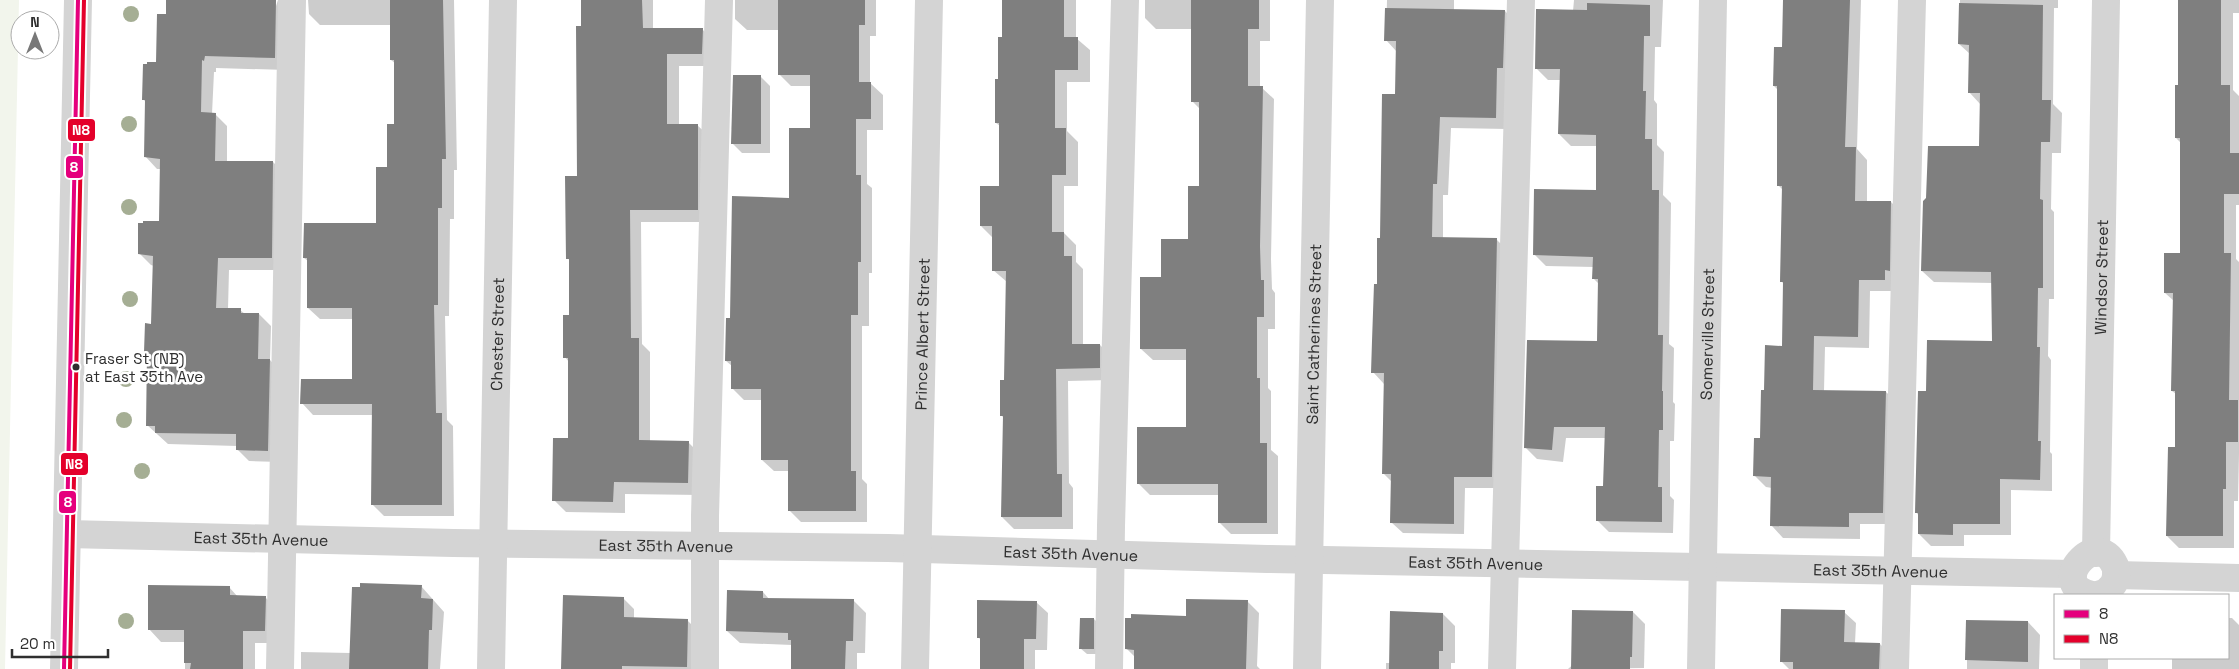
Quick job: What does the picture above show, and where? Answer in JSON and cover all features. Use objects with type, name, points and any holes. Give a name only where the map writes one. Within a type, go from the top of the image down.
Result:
[{"type":"street","points":[[64,669],[78,0]]},
{"type":"street","points":[[280,669],[292,0]]},
{"type":"street","name":"Chester Street","points":[[491,669],[503,0]]},
{"type":"street","points":[[705,669],[706,546],[719,0]]},
{"type":"street","name":"Prince Albert Street","points":[[915,669],[928,0]]},
{"type":"street","points":[[1109,669],[1125,0]]},
{"type":"street","name":"Saint Catherines Street","points":[[1307,669],[1320,0]]},
{"type":"street","points":[[1502,669],[1521,0]]},
{"type":"street","name":"Somerville Street","points":[[1702,669],[1713,0]]},
{"type":"street","points":[[1895,669],[1912,0]]},
{"type":"street","name":"Windsor Street","points":[[2096,553],[2106,0]]},
{"type":"street","name":"East 35th Avenue","points":[[67,534],[917,549],[1309,560],[2073,574]]},
{"type":"street","points":[[2089,594],[2077,587],[2073,574],[2074,567],[2083,556],[2096,553],[2108,557],[2116,568],[2112,587],[2100,594]]},
{"type":"street","points":[[2116,575],[2239,578]]},
{"type":"shaded area","points":[[0,0],[19,0],[19,10],[10,10],[10,60],[18,60],[5,669],[0,669]]},
{"type":"building","points":[[166,0],[276,0],[275,58],[205,56],[204,61],[202,60],[201,112],[216,113],[215,161],[273,161],[272,258],[218,258],[216,308],[241,308],[241,313],[259,313],[258,359],[270,359],[268,451],[236,450],[236,434],[155,433],[155,426],[146,426],[147,352],[144,352],[145,323],[151,324],[153,256],[138,254],[138,223],[143,223],[143,221],[159,221],[160,159],[144,157],[145,100],[142,100],[143,64],[156,62],[157,14],[166,14]]},
{"type":"building","points":[[390,0],[443,0],[446,159],[442,159],[442,208],[438,208],[438,305],[434,305],[436,413],[442,413],[442,505],[371,505],[372,404],[300,404],[301,379],[352,379],[352,308],[307,308],[307,258],[303,258],[304,223],[376,223],[376,167],[387,167],[387,124],[394,124],[394,60],[390,60]]},
{"type":"building","points":[[581,0],[642,0],[643,28],[703,28],[702,54],[667,54],[667,124],[698,124],[698,210],[630,210],[631,338],[639,338],[639,440],[689,441],[688,483],[614,482],[613,502],[552,501],[553,438],[568,438],[568,358],[563,358],[563,315],[569,315],[569,259],[566,259],[565,176],[577,176],[576,26],[581,26]]},
{"type":"building","points":[[778,0],[865,0],[865,25],[859,25],[859,82],[871,82],[871,119],[856,119],[856,175],[861,175],[861,262],[858,262],[858,315],[851,315],[851,471],[856,471],[856,511],[788,511],[788,460],[761,460],[761,389],[731,389],[731,361],[725,361],[726,318],[730,318],[732,196],[789,198],[789,128],[810,128],[810,75],[778,75]]},
{"type":"building","points":[[1002,0],[1064,0],[1064,37],[1078,37],[1078,70],[1055,70],[1055,128],[1066,128],[1066,175],[1052,175],[1052,232],[1064,232],[1064,256],[1072,256],[1072,344],[1100,344],[1100,368],[1056,369],[1057,474],[1062,474],[1062,517],[1001,517],[1003,416],[1000,416],[1000,380],[1004,380],[1006,271],[992,271],[992,226],[980,226],[980,186],[999,186],[999,123],[995,123],[995,79],[998,79],[998,37],[1002,37]]},
{"type":"building","points":[[1191,0],[1259,0],[1259,29],[1248,29],[1248,86],[1263,86],[1260,246],[1261,280],[1264,280],[1264,317],[1257,317],[1257,378],[1260,378],[1260,443],[1267,443],[1267,523],[1218,523],[1218,484],[1137,484],[1137,427],[1186,427],[1186,349],[1140,349],[1140,277],[1161,277],[1161,239],[1188,239],[1188,186],[1199,186],[1199,102],[1191,102]]},
{"type":"building","points":[[1783,0],[1850,0],[1845,147],[1856,147],[1855,201],[1891,201],[1890,271],[1885,270],[1885,280],[1859,280],[1858,337],[1814,336],[1813,390],[1886,391],[1883,513],[1849,513],[1849,527],[1770,526],[1771,477],[1753,476],[1754,438],[1760,438],[1761,390],[1764,390],[1765,345],[1782,346],[1783,282],[1780,282],[1782,186],[1777,186],[1777,86],[1773,86],[1774,47],[1782,47]]},
{"type":"building","points":[[2178,0],[2221,0],[2221,85],[2230,85],[2230,153],[2239,153],[2239,194],[2224,194],[2224,253],[2231,253],[2229,400],[2238,400],[2238,442],[2226,442],[2223,536],[2166,536],[2168,447],[2175,447],[2175,391],[2171,391],[2173,293],[2164,293],[2164,253],[2180,253],[2180,138],[2175,138],[2175,85],[2178,85]]},
{"type":"building","points":[[1587,3],[1650,5],[1650,36],[1644,36],[1643,91],[1646,91],[1645,139],[1652,139],[1652,190],[1659,190],[1658,335],[1663,335],[1663,430],[1659,430],[1658,487],[1662,487],[1662,522],[1596,521],[1596,486],[1603,486],[1605,427],[1554,427],[1552,450],[1524,448],[1527,340],[1597,341],[1598,279],[1592,279],[1593,257],[1533,255],[1534,189],[1596,190],[1596,135],[1558,134],[1560,69],[1535,69],[1536,9],[1587,10]]},
{"type":"building","points":[[1959,3],[2043,5],[2042,100],[2051,100],[2050,142],[2041,142],[2040,199],[2043,200],[2043,288],[2038,288],[2037,347],[2040,347],[2038,441],[2041,441],[2040,480],[2000,479],[2000,524],[1953,524],[1953,535],[1918,534],[1918,513],[1915,513],[1918,391],[1926,391],[1927,340],[1992,341],[1991,272],[1921,271],[1923,201],[1926,198],[1928,146],[1979,146],[1980,93],[1968,93],[1969,45],[1958,44]]},
{"type":"building","points":[[1385,8],[1505,10],[1503,68],[1497,68],[1496,118],[1440,117],[1437,184],[1433,184],[1432,237],[1497,238],[1492,477],[1454,477],[1454,524],[1390,523],[1391,474],[1382,474],[1384,373],[1371,373],[1374,284],[1377,284],[1377,238],[1380,238],[1382,94],[1395,94],[1396,41],[1384,41]]},
{"type":"building","points":[[733,75],[761,75],[761,144],[731,144]]},
{"type":"building","points":[[360,583],[422,585],[421,598],[433,599],[432,630],[429,630],[428,669],[349,669],[352,587],[360,587]]},
{"type":"building","points":[[148,585],[230,586],[230,595],[266,596],[265,631],[243,631],[243,669],[190,669],[191,663],[184,663],[184,630],[148,630]]},
{"type":"building","points":[[727,590],[763,591],[763,598],[854,599],[853,641],[846,641],[845,669],[791,669],[791,640],[788,640],[788,633],[726,631]]},
{"type":"building","points":[[563,595],[624,597],[624,617],[688,619],[687,667],[622,666],[622,669],[561,669]]},
{"type":"building","points":[[1186,599],[1248,600],[1246,669],[1134,669],[1134,650],[1125,649],[1125,618],[1131,618],[1131,614],[1186,616]]},
{"type":"building","points":[[977,600],[1037,601],[1036,639],[1024,639],[1024,669],[980,669],[980,638],[977,638]]},
{"type":"building","points":[[1781,609],[1845,610],[1844,642],[1880,643],[1879,669],[1793,669],[1793,662],[1780,662]]},
{"type":"building","points":[[1572,610],[1633,611],[1630,669],[1571,669]]},
{"type":"building","points":[[1390,611],[1443,613],[1443,651],[1439,651],[1439,669],[1389,669]]},
{"type":"building","points":[[1080,618],[1094,618],[1094,649],[1079,649]]},
{"type":"building","points":[[1966,620],[2028,621],[2028,662],[1965,660]]},
{"type":"transit line","name":"8","points":[[64,669],[78,0]]},
{"type":"transit line","name":"N8","points":[[70,669],[84,0]]},
{"type":"place","name":"Fraser St (NB) at East 35th Ave","points":[[76,367]]}]
